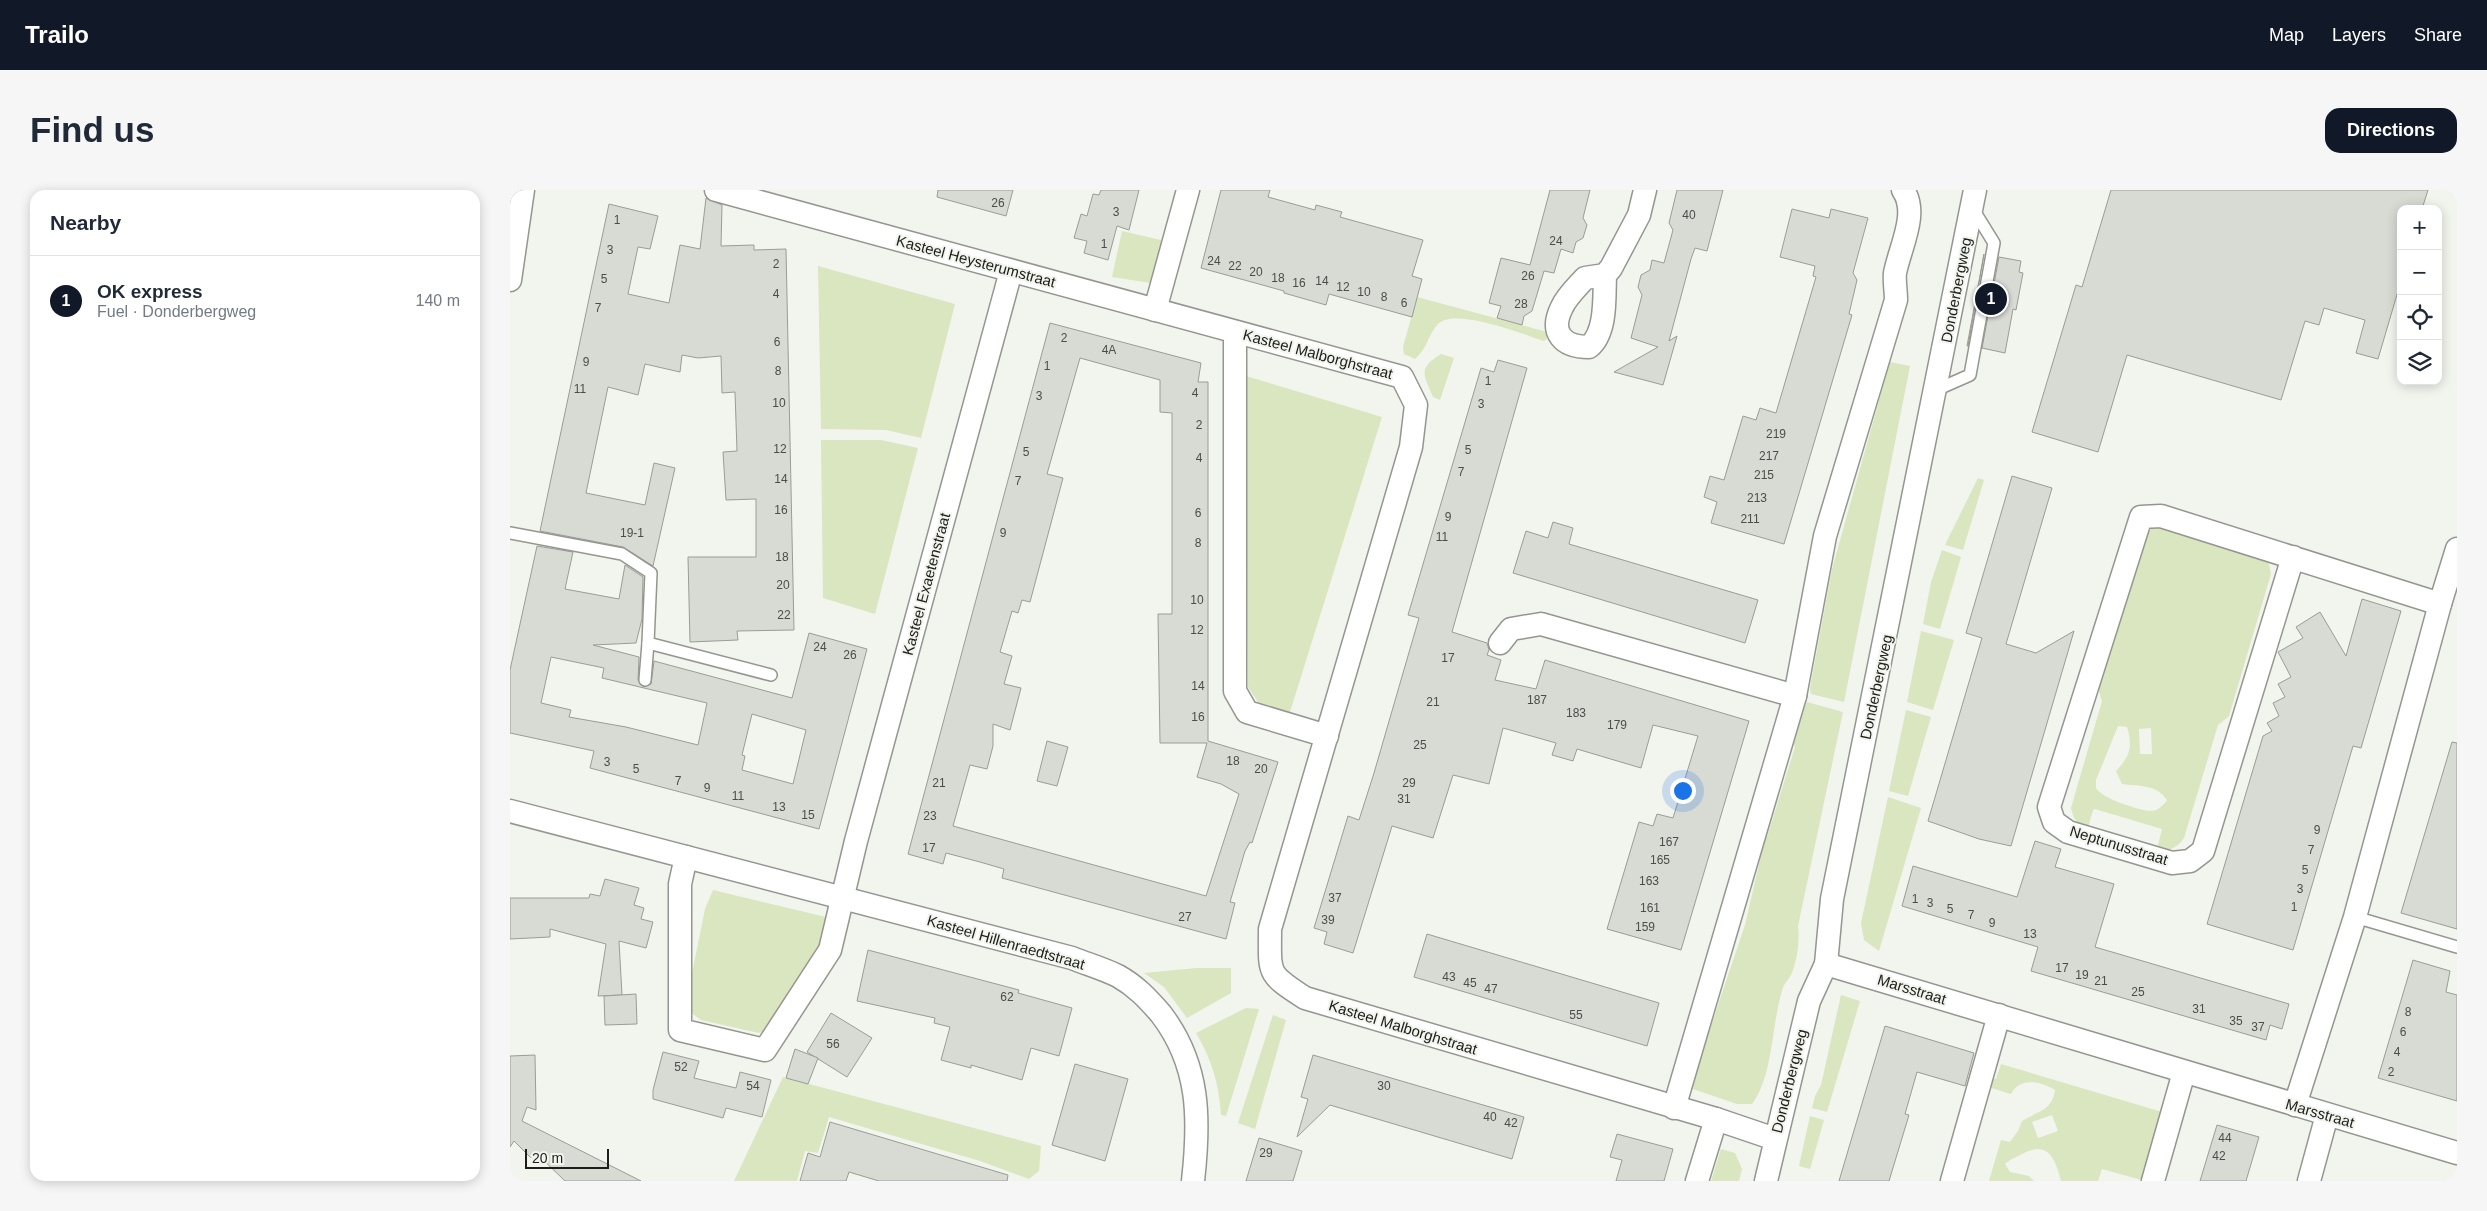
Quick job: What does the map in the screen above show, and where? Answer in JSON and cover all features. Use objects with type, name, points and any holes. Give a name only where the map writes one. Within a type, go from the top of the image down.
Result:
[{"type":"street","points":[[510,280],[523,190]]},
{"type":"street","name":"Kasteel Heysterumstraat","points":[[716,190],[1235,332]]},
{"type":"street","points":[[1155,310],[1188,190]]},
{"type":"street","points":[[1605,276],[1639,215],[1645,190]]},
{"type":"street","points":[[1674,1108],[1794,696],[1825,536],[1896,300],[1895,274],[1907,228],[1909,199],[1903,190]]},
{"type":"street","name":"Donderbergweg","points":[[1766,1181],[1809,1002],[1826,964],[1832,899],[1974,198]]},
{"type":"street","name":"Kasteel Exaetenstraat","points":[[842,897],[1011,271]]},
{"type":"street","name":"Kasteel Malborghstraat","points":[[1327,736],[1247,712],[1235,691],[1235,332],[1402,377],[1416,405],[1412,447],[1327,736],[1270,929],[1270,965],[1277,980],[1306,998],[1716,1119],[1775,1139]]},
{"type":"street","name":"Neptunusstraat","points":[[2293,557],[2203,851],[2190,861],[2172,863],[2068,832],[2054,822],[2049,807],[2141,516],[2161,516],[2293,557],[2440,604]]},
{"type":"street","points":[[2295,1105],[2355,917],[2440,604],[2457,549]]},
{"type":"street","points":[[1500,643],[1511,629],[1541,624],[1794,696]]},
{"type":"street","name":"Kasteel Hillenraedtstraat","points":[[510,811],[1072,958],[1118,976],[1146,995],[1175,1033],[1190,1069],[1194,1086],[1197,1144],[1193,1181]]},
{"type":"street","points":[[686,857],[680,884],[680,1030],[765,1050],[830,950],[842,897]]},
{"type":"street","name":"Marsstraat","points":[[1826,964],[2457,1153]]},
{"type":"street","points":[[1952,1181],[1999,1016]]},
{"type":"street","points":[[2153,1181],[2184,1072]]},
{"type":"street","points":[[2309,1181],[2327,1114]]},
{"type":"street","points":[[1697,1181],[1716,1119]]},
{"type":"lane","points":[[1936,390],[1970,376],[1994,243],[1974,198]]},
{"type":"lane","points":[[510,533],[622,554],[651,573],[645,680]]},
{"type":"lane","points":[[648,643],[772,675]]},
{"type":"lane","points":[[2355,917],[2457,946]]},
{"type":"green space","points":[[1122,231],[1165,241],[1151,283],[1112,277]]},
{"type":"green space","points":[[818,266],[955,304],[921,438],[886,430],[821,429]]},
{"type":"green space","points":[[1417,297],[1547,332],[1549,337],[1544,341],[1505,328],[1459,318],[1438,324],[1434,328],[1423,351],[1415,359],[1404,354],[1403,347]]},
{"type":"green space","points":[[1441,354],[1454,358],[1440,400],[1433,397],[1425,377],[1425,372],[1428,364]]},
{"type":"green space","points":[[1890,362],[1910,366],[1844,702],[1811,694],[1810,688],[1832,569],[1884,383],[1880,370]]},
{"type":"green space","points":[[1246,376],[1382,417],[1290,712],[1262,708],[1248,687]]},
{"type":"green space","points":[[821,440],[881,440],[918,448],[875,614],[823,598]]},
{"type":"green space","points":[[1978,478],[1984,480],[1963,550],[1945,545]]},
{"type":"green space","points":[[2159,526],[2264,558],[2269,564],[2271,574],[2229,716],[2218,725],[2184,838],[2176,847],[2165,850],[2157,849],[2162,829],[2095,809],[2093,810],[2088,828],[2076,821],[2071,808],[2102,701],[2098,688],[2142,538],[2151,529]],"holes":[[[2118,726],[2127,727],[2130,740],[2127,756],[2116,771],[2122,784],[2148,787],[2159,792],[2167,801],[2158,809],[2150,811],[2129,806],[2105,796],[2096,788],[2096,780]],[[2151,728],[2152,754],[2140,754],[2139,729]]]},
{"type":"green space","points":[[1942,550],[1961,557],[1940,629],[1923,624],[1931,582]]},
{"type":"green space","points":[[1921,631],[1954,640],[1933,710],[1907,702]]},
{"type":"green space","points":[[1807,702],[1843,712],[1798,926],[1799,938],[1796,957],[1793,970],[1784,986],[1779,1002],[1764,1079],[1752,1104],[1737,1104],[1690,1088],[1745,925],[1760,860],[1755,851],[1756,844],[1767,837],[1795,747],[1790,735]]},
{"type":"green space","points":[[1906,710],[1931,717],[1908,796],[1889,791]]},
{"type":"green space","points":[[1888,797],[1921,808],[1879,951],[1864,940],[1861,923]]},
{"type":"green space","points":[[713,890],[830,918],[820,945],[771,1028],[759,1033],[701,1020],[685,1008],[705,909]]},
{"type":"green space","points":[[1196,968],[1231,968],[1231,993],[1187,1018],[1164,987],[1144,973]]},
{"type":"green space","points":[[1841,995],[1860,1001],[1827,1112],[1812,1108],[1815,1096],[1821,1085]]},
{"type":"green space","points":[[1246,1008],[1259,1009],[1226,1116],[1221,1115],[1219,1093],[1214,1072],[1196,1033]]},
{"type":"green space","points":[[1273,1015],[1286,1020],[1255,1129],[1238,1123]]},
{"type":"green space","points":[[2001,1064],[2162,1112],[2145,1181],[2102,1169],[2098,1181],[2061,1181],[2053,1159],[2044,1150],[2038,1149],[2022,1154],[2005,1164],[2010,1172],[2029,1176],[2034,1181],[1989,1181],[2001,1140],[2010,1142],[2022,1121],[2043,1110],[2051,1102],[2055,1090],[2031,1082],[2015,1088],[2011,1094],[1991,1088],[1992,1078],[1996,1079]],"holes":[[[2052,1115],[2058,1131],[2038,1138],[2032,1122]]]},
{"type":"green space","points":[[783,1077],[1041,1146],[1039,1171],[1029,1179],[980,1161],[829,1117],[818,1153],[805,1151],[797,1181],[734,1181]]},
{"type":"green space","points":[[1810,1116],[1824,1120],[1810,1169],[1799,1166]]},
{"type":"green space","points":[[1721,1149],[1735,1153],[1742,1169],[1739,1181],[1711,1181]]},
{"type":"building","points":[[938,190],[1013,190],[1006,216],[937,197]]},
{"type":"building","points":[[1101,190],[1139,190],[1129,230],[1117,226],[1108,260],[1084,253],[1087,241],[1074,238],[1081,214],[1087,216],[1093,194],[1099,195]]},
{"type":"building","points":[[1221,190],[1270,190],[1268,197],[1315,210],[1316,205],[1342,212],[1340,217],[1423,240],[1412,276],[1422,279],[1412,317],[1329,294],[1326,305],[1284,293],[1284,291],[1201,268]]},
{"type":"building","points":[[1550,190],[1590,190],[1583,218],[1587,225],[1583,238],[1576,242],[1573,253],[1561,249],[1554,273],[1544,271],[1532,311],[1524,316],[1522,325],[1497,318],[1501,306],[1489,303],[1501,258],[1530,265]]},
{"type":"building","points":[[1677,190],[1723,190],[1707,251],[1695,248],[1691,259],[1669,341],[1677,336],[1663,385],[1614,372],[1658,347],[1631,338],[1642,295],[1638,287],[1641,275],[1650,270],[1652,260],[1664,263],[1673,230],[1669,223]]},
{"type":"building","points":[[2111,190],[2428,190],[2423,205],[2397,205],[2397,295],[2378,359],[2356,353],[2365,320],[2324,308],[2319,325],[2305,321],[2281,400],[2127,355],[2098,452],[2032,432],[2076,285],[2082,287]]},
{"type":"building","points":[[706,198],[722,205],[721,246],[754,245],[754,250],[786,249],[794,630],[737,631],[738,640],[690,642],[688,557],[756,557],[756,499],[726,500],[723,452],[737,451],[735,392],[722,393],[721,356],[698,358],[682,355],[680,372],[645,364],[638,395],[608,387],[586,493],[645,505],[654,463],[675,468],[653,566],[623,547],[540,531],[609,204],[658,216],[650,249],[638,247],[628,294],[669,303],[680,245],[700,249]]},
{"type":"building","points":[[1792,209],[1829,218],[1831,209],[1868,218],[1853,273],[1857,280],[1849,314],[1852,315],[1784,544],[1711,523],[1717,502],[1704,497],[1710,476],[1724,480],[1743,416],[1756,420],[1760,408],[1776,413],[1816,277],[1813,276],[1815,266],[1780,257]]},
{"type":"building","points":[[1984,254],[1968,346],[1967,346]]},
{"type":"building","points":[[1999,257],[2021,261],[2019,272],[2023,273],[2016,310],[2013,309],[2005,353],[1982,348]]},
{"type":"building","points":[[1050,323],[1201,363],[1198,382],[1208,382],[1208,741],[1278,762],[1252,843],[1250,842],[1245,851],[1230,902],[1235,903],[1226,939],[1002,878],[1004,869],[980,862],[946,853],[943,864],[908,854]],"holes":[[[1080,358],[1160,380],[1160,412],[1172,413],[1172,614],[1158,614],[1160,743],[1207,743],[1197,777],[1221,784],[1239,794],[1206,896],[953,826],[970,765],[987,769],[993,746],[993,724],[1010,730],[1021,688],[1004,684],[1012,656],[1000,652],[1012,611],[1018,613],[1022,600],[1030,602],[1063,478],[1047,474]]]},
{"type":"building","points":[[1498,360],[1527,368],[1452,632],[1487,643],[1489,650],[1487,655],[1501,660],[1495,680],[1536,689],[1545,660],[1749,721],[1681,950],[1607,929],[1639,822],[1653,826],[1657,814],[1673,818],[1698,736],[1653,725],[1641,768],[1577,749],[1573,761],[1552,755],[1556,743],[1503,728],[1489,784],[1453,775],[1433,838],[1392,826],[1353,953],[1324,944],[1327,932],[1314,928],[1348,816],[1359,820],[1374,773],[1419,618],[1408,615],[1481,368],[1494,372]]},
{"type":"building","points":[[2012,476],[2052,488],[2006,644],[2036,653],[2074,631],[2011,846],[1979,839],[1928,821],[1982,638],[1966,633]]},
{"type":"building","points":[[1553,522],[1573,528],[1569,544],[1758,600],[1745,643],[1513,573],[1526,531],[1548,538]]},
{"type":"building","points":[[537,546],[573,552],[565,589],[619,599],[625,565],[643,577],[642,619],[636,643],[593,645],[639,657],[638,680],[644,687],[651,684],[654,661],[792,698],[809,633],[867,649],[819,829],[590,768],[594,751],[510,733],[510,670]],"holes":[[[551,657],[604,668],[602,678],[707,703],[698,745],[626,727],[569,717],[571,710],[541,703]],[[752,714],[806,730],[793,784],[742,770],[745,756],[742,755]]]},
{"type":"building","points":[[2362,599],[2401,611],[2361,748],[2353,746],[2293,950],[2207,924],[2263,736],[2272,731],[2267,723],[2279,716],[2273,703],[2285,697],[2278,684],[2291,677],[2278,652],[2303,638],[2296,627],[2320,612],[2346,656]]},
{"type":"building","points":[[1047,741],[1068,747],[1057,786],[1037,781]]},
{"type":"building","points":[[2452,742],[2457,743],[2457,929],[2401,913]]},
{"type":"building","points":[[2035,841],[2061,849],[2055,867],[2114,884],[2095,947],[2289,1004],[2282,1029],[2270,1025],[2266,1040],[2031,971],[2038,947],[1902,906],[1913,866],[2017,897]]},
{"type":"building","points":[[605,879],[639,888],[634,905],[644,908],[641,919],[653,922],[646,948],[619,941],[622,995],[598,996],[606,944],[550,929],[550,937],[510,939],[510,898],[589,898],[590,894],[600,896]]},
{"type":"building","points":[[1427,934],[1659,1003],[1647,1046],[1414,977]]},
{"type":"building","points":[[868,950],[1019,990],[1018,993],[1072,1008],[1059,1056],[1031,1048],[1022,1080],[971,1065],[971,1068],[941,1060],[950,1027],[934,1023],[935,1018],[857,1001]]},
{"type":"building","points":[[2413,960],[2450,971],[2446,992],[2457,995],[2457,1101],[2378,1078]]},
{"type":"building","points":[[636,994],[637,1024],[605,1025],[604,996]]},
{"type":"building","points":[[831,1013],[872,1038],[847,1077],[807,1052]]},
{"type":"building","points":[[1885,1026],[1974,1053],[1965,1086],[1917,1072],[1905,1114],[1909,1115],[1889,1181],[1839,1181]]},
{"type":"building","points":[[795,1049],[818,1058],[808,1084],[786,1078]]},
{"type":"building","points":[[663,1052],[699,1061],[694,1078],[736,1088],[740,1072],[771,1080],[762,1117],[726,1108],[723,1118],[653,1099],[653,1090]]},
{"type":"building","points":[[535,1055],[536,1110],[527,1107],[522,1121],[641,1181],[565,1181],[536,1153],[531,1158],[514,1141],[510,1147],[510,1056]]},
{"type":"building","points":[[1313,1055],[1524,1117],[1512,1159],[1330,1105],[1297,1137],[1308,1099],[1301,1097]]},
{"type":"building","points":[[1075,1064],[1128,1079],[1105,1161],[1052,1145]]},
{"type":"building","points":[[830,1122],[1008,1175],[1007,1181],[879,1181],[849,1172],[846,1181],[800,1181],[808,1153],[820,1157]]},
{"type":"building","points":[[2217,1125],[2259,1137],[2246,1181],[2200,1181]]},
{"type":"building","points":[[1617,1134],[1673,1149],[1664,1181],[1616,1181],[1622,1160],[1610,1157]]},
{"type":"building","points":[[1259,1138],[1302,1151],[1293,1181],[1246,1181]]},
{"type":"place","name":"OK express","points":[[1991,299]]}]
